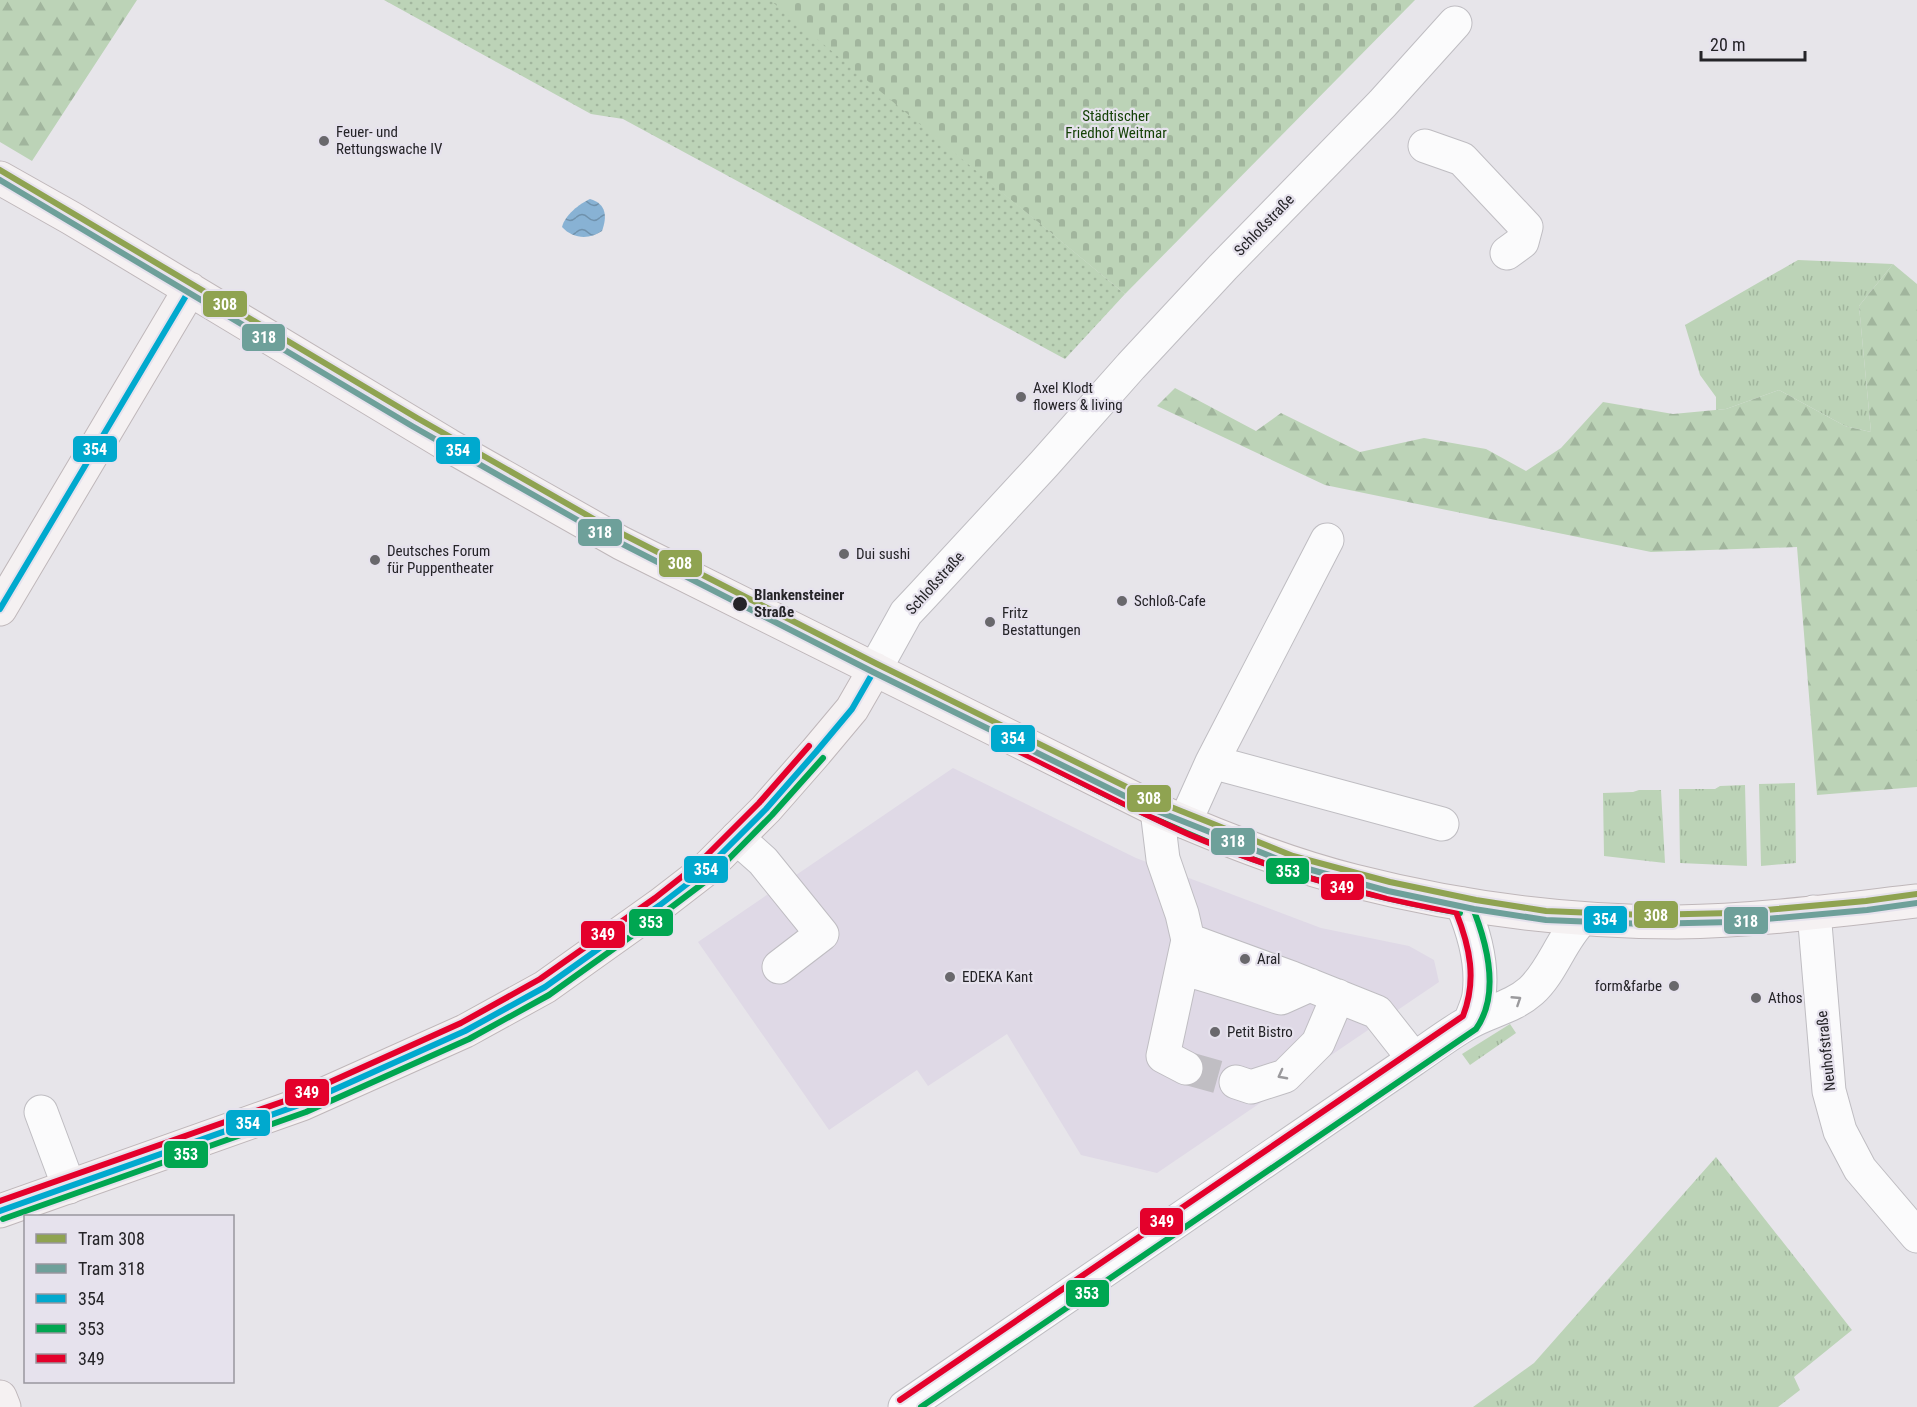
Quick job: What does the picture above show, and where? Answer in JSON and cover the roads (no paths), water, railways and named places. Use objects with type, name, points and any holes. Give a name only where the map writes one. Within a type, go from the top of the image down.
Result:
[{"type":"main road","points":[[0,178],[448,445],[621,543],[1171,816],[1238,844],[1352,881],[1462,904],[1525,914],[1582,919],[1709,921],[1917,901]]},
{"type":"main road","points":[[0,609],[190,290]]},
{"type":"main road","name":"Schloßstraße","points":[[0,1211],[302,1104],[465,1031],[545,987],[695,878],[737,838],[773,801],[852,709],[875,669]]},
{"type":"main road","points":[[0,1397],[4,1407]]},
{"type":"street","name":"Schloßstraße","points":[[875,669],[906,614],[922,596],[1162,333],[1382,104],[1455,24]]},
{"type":"street","points":[[1425,146],[1462,159],[1526,227],[1522,242],[1507,253]]},
{"type":"street","points":[[1174,1062],[1184,941],[1163,859],[1171,816],[1212,762],[1327,540]]},
{"type":"street","points":[[1212,762],[1442,824]]},
{"type":"street","points":[[737,838],[763,861],[822,934],[779,967]]},
{"type":"street","points":[[1462,904],[1478,952],[1480,974],[1479,997],[1470,1022]]},
{"type":"street","name":"Neuhofstraße","points":[[1814,912],[1829,1091],[1840,1131],[1860,1169],[1917,1236]]},
{"type":"street","points":[[905,1407],[1414,1059],[1470,1022],[1507,1006],[1531,991],[1582,919]]},
{"type":"street","points":[[1184,941],[1296,957],[1324,991],[1377,1012],[1414,1059]]},
{"type":"street","points":[[1184,941],[1281,998],[1324,991]]},
{"type":"street","points":[[1236,1082],[1251,1088],[1285,1076],[1318,1043],[1324,991]]},
{"type":"street","points":[[41,1112],[69,1187]]},
{"type":"water","points":[[590,199],[603,208],[605,221],[602,231],[592,236],[581,237],[566,231],[562,227],[569,214]]},
{"type":"tunnel","points":[[1186,1068],[1236,1082]]},
{"type":"tram line","name":"308","points":[[0,170],[417,418],[599,522],[877,664],[1151,799],[1293,856],[1390,882],[1476,900],[1546,911],[1645,915],[1732,913],[1917,894]]},
{"type":"tram line","name":"318","points":[[0,180],[412,426],[595,530],[873,672],[1147,807],[1290,864],[1388,891],[1474,909],[1546,920],[1645,924],[1732,922],[1867,910],[1917,903]]},
{"type":"place","name":"Feuer- und Rettungswache IV","points":[[324,141]]},
{"type":"place","name":"Axel Klodt flowers & living","points":[[1021,397]]},
{"type":"place","name":"Dui sushi","points":[[844,554]]},
{"type":"place","name":"Deutsches Forum für Puppentheater","points":[[375,560]]},
{"type":"place","name":"Schloß-Cafe","points":[[1122,601]]},
{"type":"place","name":"Blankensteiner Straße","points":[[740,604]]},
{"type":"place","name":"Fritz Bestattungen","points":[[990,622]]},
{"type":"place","name":"Aral","points":[[1245,959]]},
{"type":"place","name":"EDEKA Kant","points":[[950,977]]},
{"type":"place","name":"form&farbe","points":[[1674,986]]},
{"type":"place","name":"Athos","points":[[1756,998]]},
{"type":"place","name":"Petit Bistro","points":[[1215,1032]]},
{"type":"park label","name":"Städtischer Friedhof Weitmar","points":[[1116,124]]}]
